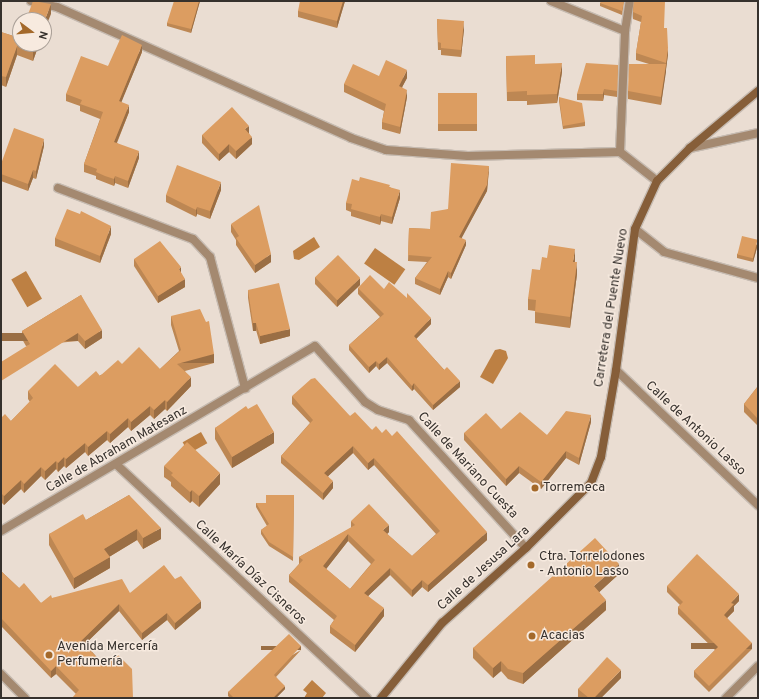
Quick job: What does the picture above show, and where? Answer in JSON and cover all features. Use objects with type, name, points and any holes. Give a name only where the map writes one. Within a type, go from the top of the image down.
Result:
[{"type":"main road","name":"Carretera del Puente Nuevo","points":[[601,457],[616,370],[635,229],[657,181],[690,148],[758,91]]},
{"type":"main road","name":"Calle de Jesusa Lara","points":[[381,698],[442,623],[526,548],[591,483],[601,457]]},
{"type":"street","points":[[31,1],[57,7],[351,138],[386,150],[468,156],[620,152],[657,181]]},
{"type":"street","points":[[551,1],[625,31]]},
{"type":"street","points":[[620,152],[625,31],[630,1]]},
{"type":"street","points":[[690,148],[758,133]]},
{"type":"street","points":[[58,188],[193,239],[210,258],[245,388]]},
{"type":"street","points":[[635,229],[664,252],[758,278]]},
{"type":"street","name":"Calle de Abraham Matesanz","points":[[1,531],[117,465],[315,346]]},
{"type":"street","name":"Calle de Mariano Cuesta","points":[[315,346],[365,402],[378,410],[408,420],[526,548]]},
{"type":"street","name":"Calle de Antonio Lasso","points":[[616,370],[758,505]]},
{"type":"street","name":"Calle María Díaz Cisneros","points":[[117,465],[367,698]]},
{"type":"street","points":[[726,698],[758,666]]},
{"type":"street","points":[[1,674],[24,698]]},
{"type":"shaded area","points":[[314,237],[320,247],[299,260],[294,259],[293,251]]},
{"type":"shaded area","points":[[375,248],[405,269],[394,285],[364,264]]},
{"type":"shaded area","points":[[26,271],[42,299],[27,307],[11,280]]},
{"type":"shaded area","points":[[500,349],[506,351],[508,358],[493,384],[480,377],[495,350]]},
{"type":"shaded area","points":[[201,432],[207,443],[189,454],[183,442]]},
{"type":"shaded area","points":[[312,680],[326,693],[322,698],[304,698],[307,693],[303,690]]},
{"type":"building","points":[[33,1],[51,4],[48,12],[29,12]]},
{"type":"building","points":[[174,1],[199,1],[191,29],[167,23]]},
{"type":"building","points":[[300,1],[343,1],[337,21],[298,11]]},
{"type":"building","points":[[601,1],[624,1],[622,11],[600,3]]},
{"type":"building","points":[[634,1],[665,1],[664,28],[667,28],[668,48],[666,63],[636,53],[642,16],[633,12]]},
{"type":"building","points":[[437,19],[464,21],[461,50],[441,48],[441,43],[438,42]]},
{"type":"building","points":[[1,32],[12,36],[12,52],[15,52],[6,77],[1,76]]},
{"type":"building","points":[[122,35],[142,45],[119,101],[129,105],[114,142],[139,151],[128,181],[115,176],[114,179],[105,176],[96,172],[97,169],[84,164],[103,112],[80,104],[82,100],[66,94],[81,56],[108,66]]},
{"type":"building","points":[[535,55],[535,64],[562,63],[557,94],[527,95],[527,91],[507,92],[506,56]]},
{"type":"building","points":[[386,60],[407,70],[399,86],[407,90],[400,127],[382,122],[386,104],[344,84],[353,64],[379,76]]},
{"type":"building","points":[[586,63],[618,65],[617,91],[604,89],[603,94],[577,94]]},
{"type":"building","points":[[629,64],[666,64],[661,97],[628,91]]},
{"type":"building","points":[[438,93],[477,93],[477,124],[438,124]]},
{"type":"building","points":[[559,97],[582,103],[585,122],[563,126]]},
{"type":"building","points":[[232,107],[249,126],[245,129],[252,137],[236,151],[229,144],[219,154],[202,135]]},
{"type":"building","points":[[14,128],[44,139],[36,171],[33,170],[28,184],[1,174],[1,164]]},
{"type":"building","points":[[451,163],[489,166],[487,185],[459,237],[466,240],[451,273],[448,271],[440,289],[415,278],[432,257],[408,255],[409,228],[430,229],[431,212],[448,209]]},
{"type":"building","points":[[177,165],[221,182],[210,211],[197,207],[196,210],[166,195]]},
{"type":"building","points":[[360,177],[390,185],[389,187],[400,190],[392,217],[381,214],[380,217],[351,209],[352,204],[346,203],[352,179],[359,181]]},
{"type":"building","points":[[259,205],[271,254],[255,265],[236,238],[239,236],[231,224]]},
{"type":"building","points":[[67,209],[80,214],[81,211],[111,226],[100,256],[55,238]]},
{"type":"building","points":[[742,236],[758,240],[753,258],[737,254]]},
{"type":"building","points":[[160,241],[181,267],[179,269],[185,279],[158,296],[134,259]]},
{"type":"building","points":[[549,245],[575,249],[573,262],[577,262],[570,317],[535,312],[536,300],[528,299],[532,269],[540,270],[542,257],[547,258]]},
{"type":"building","points":[[338,255],[360,278],[337,300],[315,277]]},
{"type":"building","points":[[370,275],[384,289],[389,282],[407,298],[407,293],[431,318],[414,336],[444,370],[447,367],[460,381],[433,405],[414,383],[412,386],[387,357],[379,364],[376,361],[369,367],[349,345],[384,314],[358,288]]},
{"type":"building","points":[[279,283],[290,329],[260,336],[256,323],[253,323],[248,290]]},
{"type":"building","points":[[81,295],[102,330],[85,341],[78,333],[1,381],[1,362],[30,344],[22,331]]},
{"type":"building","points":[[200,309],[206,322],[209,321],[214,354],[177,364],[191,377],[167,402],[165,400],[154,410],[150,406],[131,422],[128,418],[110,434],[107,431],[88,447],[85,443],[66,459],[64,457],[58,463],[56,461],[45,471],[41,467],[24,484],[21,480],[4,496],[1,493],[1,418],[5,414],[11,421],[33,398],[28,391],[55,364],[78,387],[96,371],[100,376],[118,360],[122,364],[139,347],[160,369],[181,350],[171,316]]},
{"type":"building","points":[[315,378],[350,416],[355,412],[372,430],[376,426],[382,433],[386,429],[392,436],[397,431],[487,532],[428,585],[422,580],[412,590],[390,568],[364,593],[384,608],[355,645],[330,626],[337,616],[289,575],[303,560],[299,557],[355,525],[351,521],[369,504],[389,525],[383,530],[412,556],[440,531],[374,458],[368,463],[353,446],[324,473],[333,481],[323,493],[281,456],[313,420],[292,396],[311,379]],"holes":[[[348,534],[375,560],[350,589],[323,566]]]},
{"type":"building","points":[[758,386],[758,419],[744,404]]},
{"type":"building","points":[[257,404],[274,432],[232,457],[215,428],[246,406],[248,409]]},
{"type":"building","points":[[566,411],[591,415],[579,458],[566,451],[541,482],[519,466],[506,479],[464,433],[486,413],[501,429],[520,412],[547,435]]},
{"type":"building","points":[[187,442],[220,473],[199,496],[192,490],[190,492],[171,475],[173,473],[164,466]]},
{"type":"building","points":[[129,495],[161,528],[143,538],[137,529],[104,549],[110,557],[74,578],[49,534],[83,514],[86,520]]},
{"type":"building","points":[[266,495],[294,495],[293,557],[269,542],[261,530],[269,524],[256,503],[266,503]]},
{"type":"building","name":"Acacias","points":[[595,538],[619,564],[594,586],[606,600],[523,673],[508,669],[501,661],[493,668],[473,648]]},
{"type":"building","points":[[697,554],[739,594],[731,603],[734,604],[724,615],[752,643],[709,686],[694,671],[718,647],[678,607],[683,602],[667,586]]},
{"type":"building","points":[[164,565],[175,579],[181,576],[201,601],[175,623],[167,613],[142,633],[119,604],[81,641],[105,666],[117,654],[132,669],[133,698],[72,698],[79,690],[56,666],[51,671],[1,618],[1,571],[19,588],[24,583],[41,603],[51,595],[52,598],[122,579],[130,593]]},
{"type":"building","points":[[289,634],[301,646],[274,675],[285,686],[273,698],[234,698],[228,692]]},
{"type":"building","points":[[607,657],[621,670],[594,698],[589,698],[578,689]]},
{"type":"place","name":"Torremeca","points":[[535,488]]},
{"type":"place","name":"Ctra. Torrelodones - Antonio Lasso","points":[[531,565]]},
{"type":"place","name":"Acacias","points":[[532,636]]},
{"type":"place","name":"Avenida Mercería Perfumería","points":[[49,655]]}]
